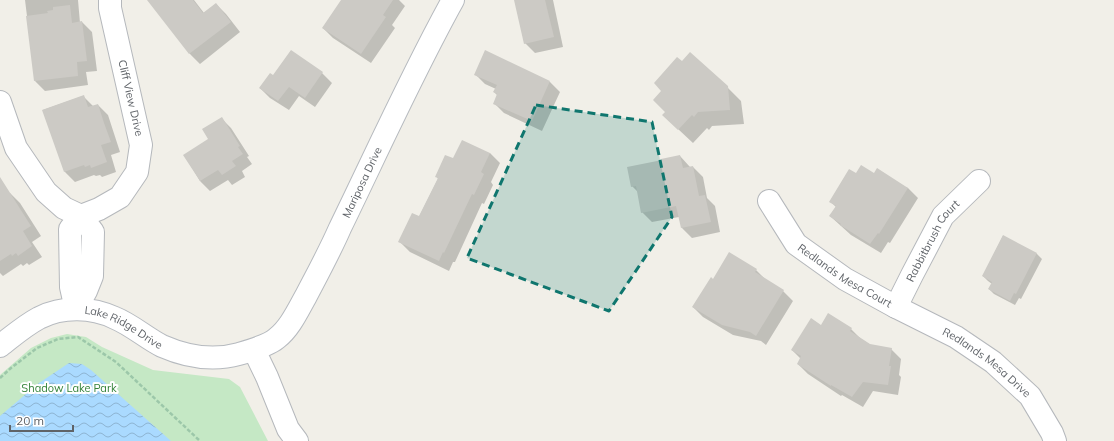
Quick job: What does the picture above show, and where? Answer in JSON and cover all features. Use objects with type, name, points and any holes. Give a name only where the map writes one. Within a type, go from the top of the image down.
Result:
[{"type":"street","name":"Cliff View Drive","points":[[76,309],[71,287],[70,229],[82,216],[99,209],[120,197],[137,172],[141,145],[110,8],[110,0]]},
{"type":"street","name":"Mariposa Drive","points":[[254,350],[277,339],[292,321],[326,258],[431,38],[453,0]]},
{"type":"street","points":[[0,102],[16,148],[46,192],[64,208],[82,216]]},
{"type":"street","name":"Rabbitbrush Court","points":[[896,308],[943,216],[979,182]]},
{"type":"street","name":"Redlands Mesa Court","points":[[769,201],[796,244],[845,279],[896,308]]},
{"type":"street","name":"Redlands Mesa Drive","points":[[896,308],[956,337],[993,362],[1030,396],[1052,432],[1055,441]]},
{"type":"street","name":"Lake Ridge Drive","points":[[0,346],[24,327],[41,317],[76,309],[96,310],[116,318],[163,346],[185,354],[211,358],[229,356],[254,350]]},
{"type":"street","points":[[254,350],[267,377],[288,429],[297,441]]},
{"type":"path","points":[[0,378],[37,348],[58,339],[78,337],[116,362],[200,441]]},
{"type":"highlighted area","points":[[536,105],[652,122],[672,217],[609,311],[467,258]]},
{"type":"green space","name":"Shadow Lake Park","points":[[67,334],[86,337],[102,347],[153,370],[229,379],[240,387],[268,441],[0,441],[0,375],[31,348],[51,338]]},
{"type":"water","points":[[69,363],[82,364],[91,370],[171,441],[0,441],[0,416],[39,383]]},
{"type":"building","points":[[147,0],[193,0],[203,13],[216,3],[231,22],[189,54]]},
{"type":"building","points":[[341,0],[393,0],[383,15],[386,17],[361,54],[322,28]]},
{"type":"building","points":[[514,0],[545,0],[554,37],[524,44]]},
{"type":"building","points":[[70,5],[72,23],[82,21],[87,61],[77,62],[78,76],[34,81],[26,16],[48,13],[47,11],[53,10],[53,7]]},
{"type":"building","points":[[291,50],[323,72],[305,98],[289,87],[278,101],[259,88],[270,73],[273,75]]},
{"type":"building","points":[[485,50],[550,81],[532,121],[493,104],[497,94],[493,92],[497,85],[474,75]]},
{"type":"building","points":[[690,52],[728,86],[730,110],[698,112],[694,117],[692,115],[678,130],[662,115],[665,112],[653,100],[661,91],[654,83],[677,57],[682,61]]},
{"type":"building","points":[[84,95],[88,107],[98,104],[111,142],[101,145],[107,162],[91,168],[90,165],[85,167],[84,165],[64,172],[42,110]]},
{"type":"building","points":[[222,117],[240,146],[238,147],[243,154],[232,161],[236,166],[222,175],[218,170],[200,181],[183,155],[208,139],[202,129]]},
{"type":"building","points":[[462,140],[490,153],[481,172],[484,174],[474,195],[472,194],[439,261],[398,242],[412,213],[419,216],[438,178],[435,177],[445,155],[453,158]]},
{"type":"building","points":[[680,155],[683,168],[693,166],[699,196],[705,195],[711,222],[681,228],[676,206],[641,213],[636,186],[631,187],[627,167]]},
{"type":"building","points":[[861,165],[874,173],[877,168],[908,188],[879,234],[878,233],[870,244],[840,225],[841,224],[829,216],[836,206],[829,202],[849,169],[856,173]]},
{"type":"building","points":[[0,177],[31,226],[23,231],[32,246],[18,256],[16,253],[12,256],[11,254],[0,261]]},
{"type":"building","points":[[1003,235],[1037,253],[1016,294],[1014,293],[1010,301],[988,289],[992,282],[982,276]]},
{"type":"building","points":[[729,252],[757,269],[755,272],[784,290],[756,336],[750,332],[722,325],[692,307],[711,277],[713,279]]},
{"type":"building","points":[[828,313],[852,328],[850,331],[870,344],[892,348],[888,385],[863,382],[852,397],[831,386],[797,364],[801,356],[791,350],[811,318],[821,325]]}]
